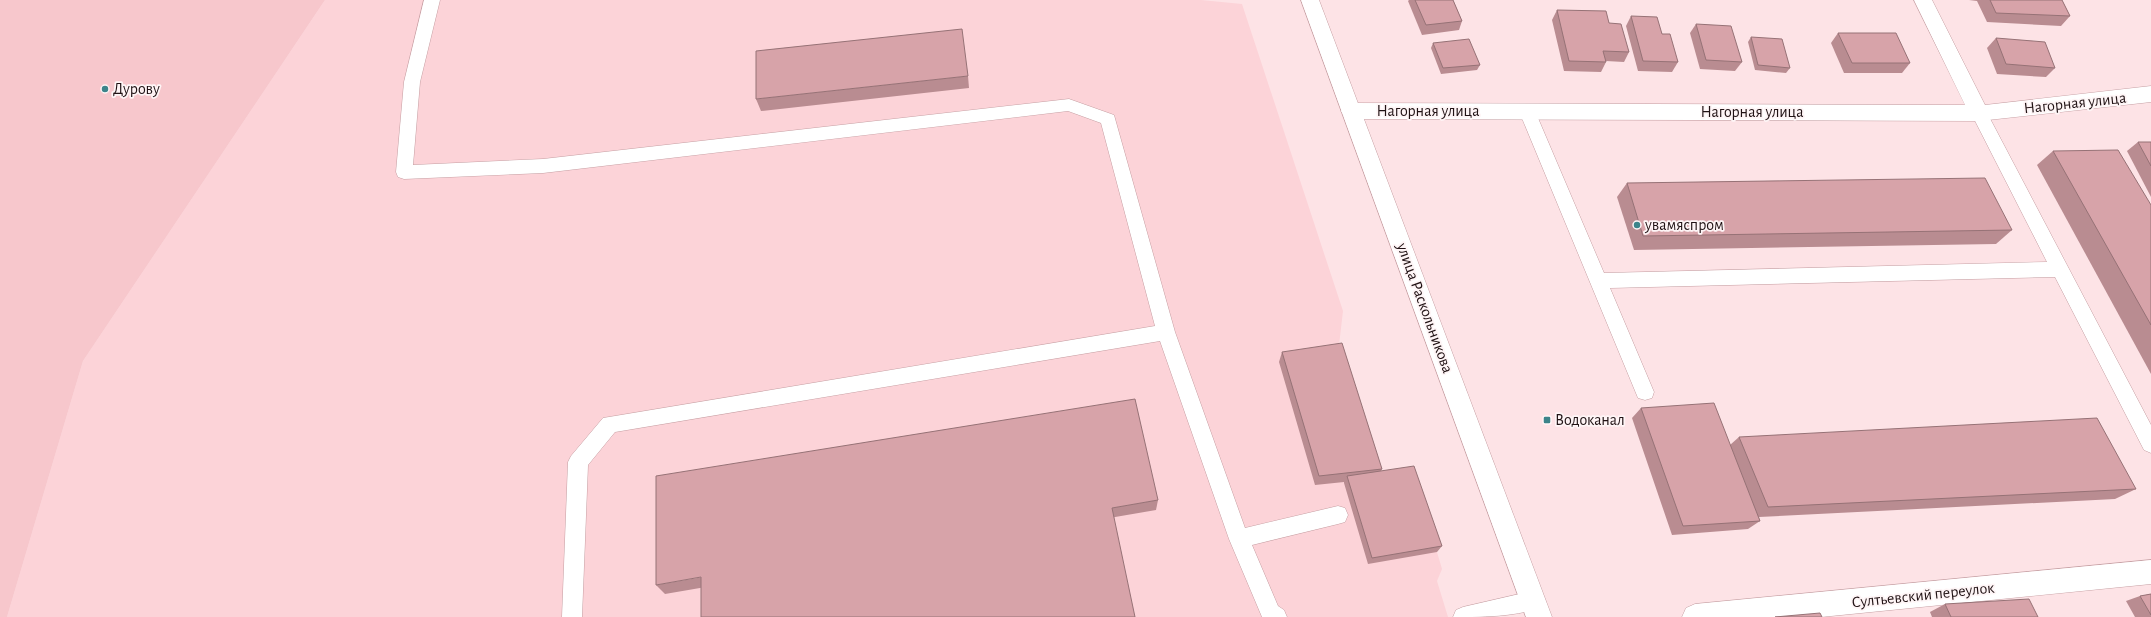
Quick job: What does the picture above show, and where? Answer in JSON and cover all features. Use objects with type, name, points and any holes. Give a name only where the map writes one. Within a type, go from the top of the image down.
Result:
[{"type":"street","name":"улица Раскольникова","points":[[1310,0],[1536,609]]},
{"type":"street","points":[[1923,0],[1979,113]]},
{"type":"street","name":"Нагорная улица","points":[[1351,111],[1979,113],[2151,94]]},
{"type":"street","name":"Султьевский переулок","points":[[1695,617],[2151,572]]},
{"type":"lane","points":[[432,0],[412,82],[404,172],[543,166],[1069,105],[1108,119],[1166,332],[1239,539],[1271,612],[1277,617]]},
{"type":"lane","points":[[1527,111],[1645,392]]},
{"type":"lane","points":[[1979,113],[2151,444]]},
{"type":"lane","points":[[1599,281],[2060,270]]},
{"type":"lane","points":[[572,617],[578,462],[610,424],[1166,332]]},
{"type":"lane","points":[[1239,539],[1338,515]]},
{"type":"lane","points":[[1463,617],[1536,609]]},
{"type":"shaded area","points":[[0,0],[325,0],[83,361],[7,617],[0,617]]},
{"type":"shaded area","points":[[325,0],[1201,0],[1242,4],[1343,311],[1338,354],[1377,478],[1410,473],[1442,569],[1437,581],[1448,617],[7,617],[83,361]]},
{"type":"building","points":[[1415,0],[1453,0],[1462,21],[1426,25]]},
{"type":"building","points":[[1990,0],[2062,0],[2070,16],[1996,13]]},
{"type":"building","points":[[1557,10],[1606,11],[1609,23],[1621,24],[1629,52],[1603,51],[1606,62],[1569,61]]},
{"type":"building","points":[[1631,16],[1657,17],[1662,34],[1670,34],[1678,62],[1643,61]]},
{"type":"building","points":[[1696,24],[1731,26],[1742,62],[1706,60]]},
{"type":"building","points":[[962,29],[968,76],[756,99],[756,51]]},
{"type":"building","points":[[1838,33],[1896,33],[1910,63],[1852,63]]},
{"type":"building","points":[[1751,37],[1782,39],[1790,68],[1758,65]]},
{"type":"building","points":[[1996,38],[2045,42],[2055,68],[2006,64]]},
{"type":"building","points":[[1469,39],[1480,65],[1443,68],[1433,43]]},
{"type":"building","points":[[2138,142],[2151,142],[2151,166]]},
{"type":"building","points":[[2118,150],[2151,205],[2151,325],[2053,151]]},
{"type":"building","points":[[1985,178],[2012,230],[1643,236],[1627,183]]},
{"type":"building","points":[[1342,343],[1382,469],[1319,476],[1282,352]]},
{"type":"building","points":[[1135,399],[1158,500],[1112,508],[1135,617],[701,617],[701,577],[656,585],[656,476]]},
{"type":"building","points":[[1714,403],[1760,521],[1683,526],[1641,408]]},
{"type":"building","points":[[2097,418],[2136,489],[1768,507],[1739,437]]},
{"type":"building","points":[[1414,466],[1442,546],[1372,558],[1347,476]]},
{"type":"building","points":[[2151,594],[2151,615],[2140,596]]},
{"type":"building","points":[[2029,599],[2038,617],[1951,617],[1945,604]]},
{"type":"building","points":[[1820,613],[1822,617],[1775,617]]},
{"type":"place","name":"Дурову","points":[[105,89]]},
{"type":"place","name":"увамяспром","points":[[1637,225]]},
{"type":"place","name":"Водоканал","points":[[1547,420]]}]
